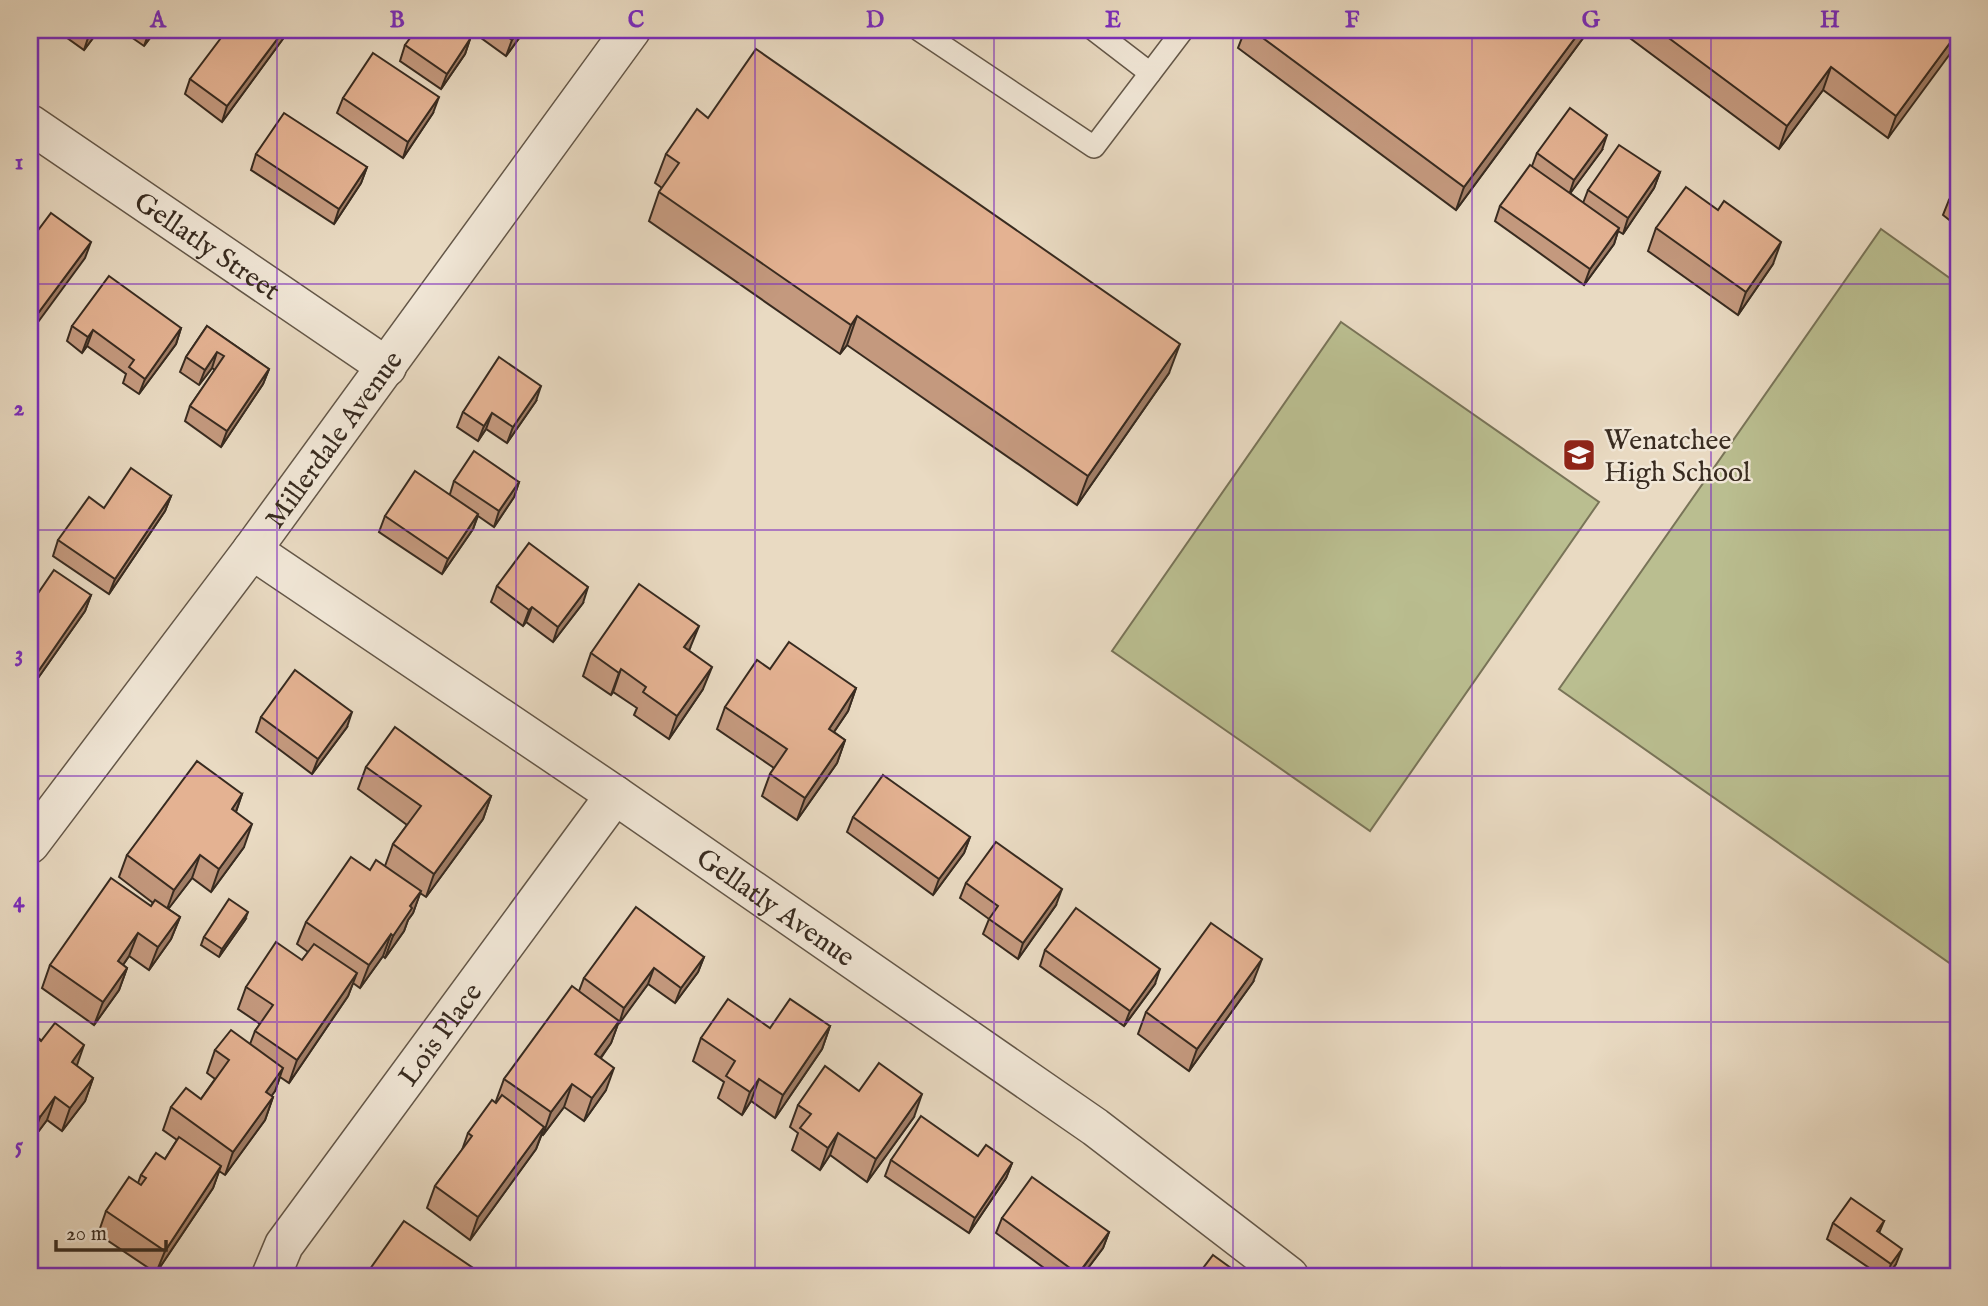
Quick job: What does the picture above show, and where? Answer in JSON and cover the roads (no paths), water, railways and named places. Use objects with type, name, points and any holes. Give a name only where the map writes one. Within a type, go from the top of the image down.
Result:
[{"type":"street","name":"Millerdale Avenue","points":[[30,844],[252,550],[631,30]]},
{"type":"street","name":"Gellatly Street","points":[[30,124],[387,367]]},
{"type":"street","name":"Gellatly Avenue","points":[[252,550],[615,795],[1096,1127],[1289,1276]]},
{"type":"street","name":"Lois Place","points":[[271,1276],[284,1245],[615,795]]},
{"type":"lane","points":[[919,30],[1094,147],[1183,30]]},
{"type":"lane","points":[[1094,30],[1150,73]]},
{"type":"place","name":"Wenatchee High School","points":[[1579,455]]}]
